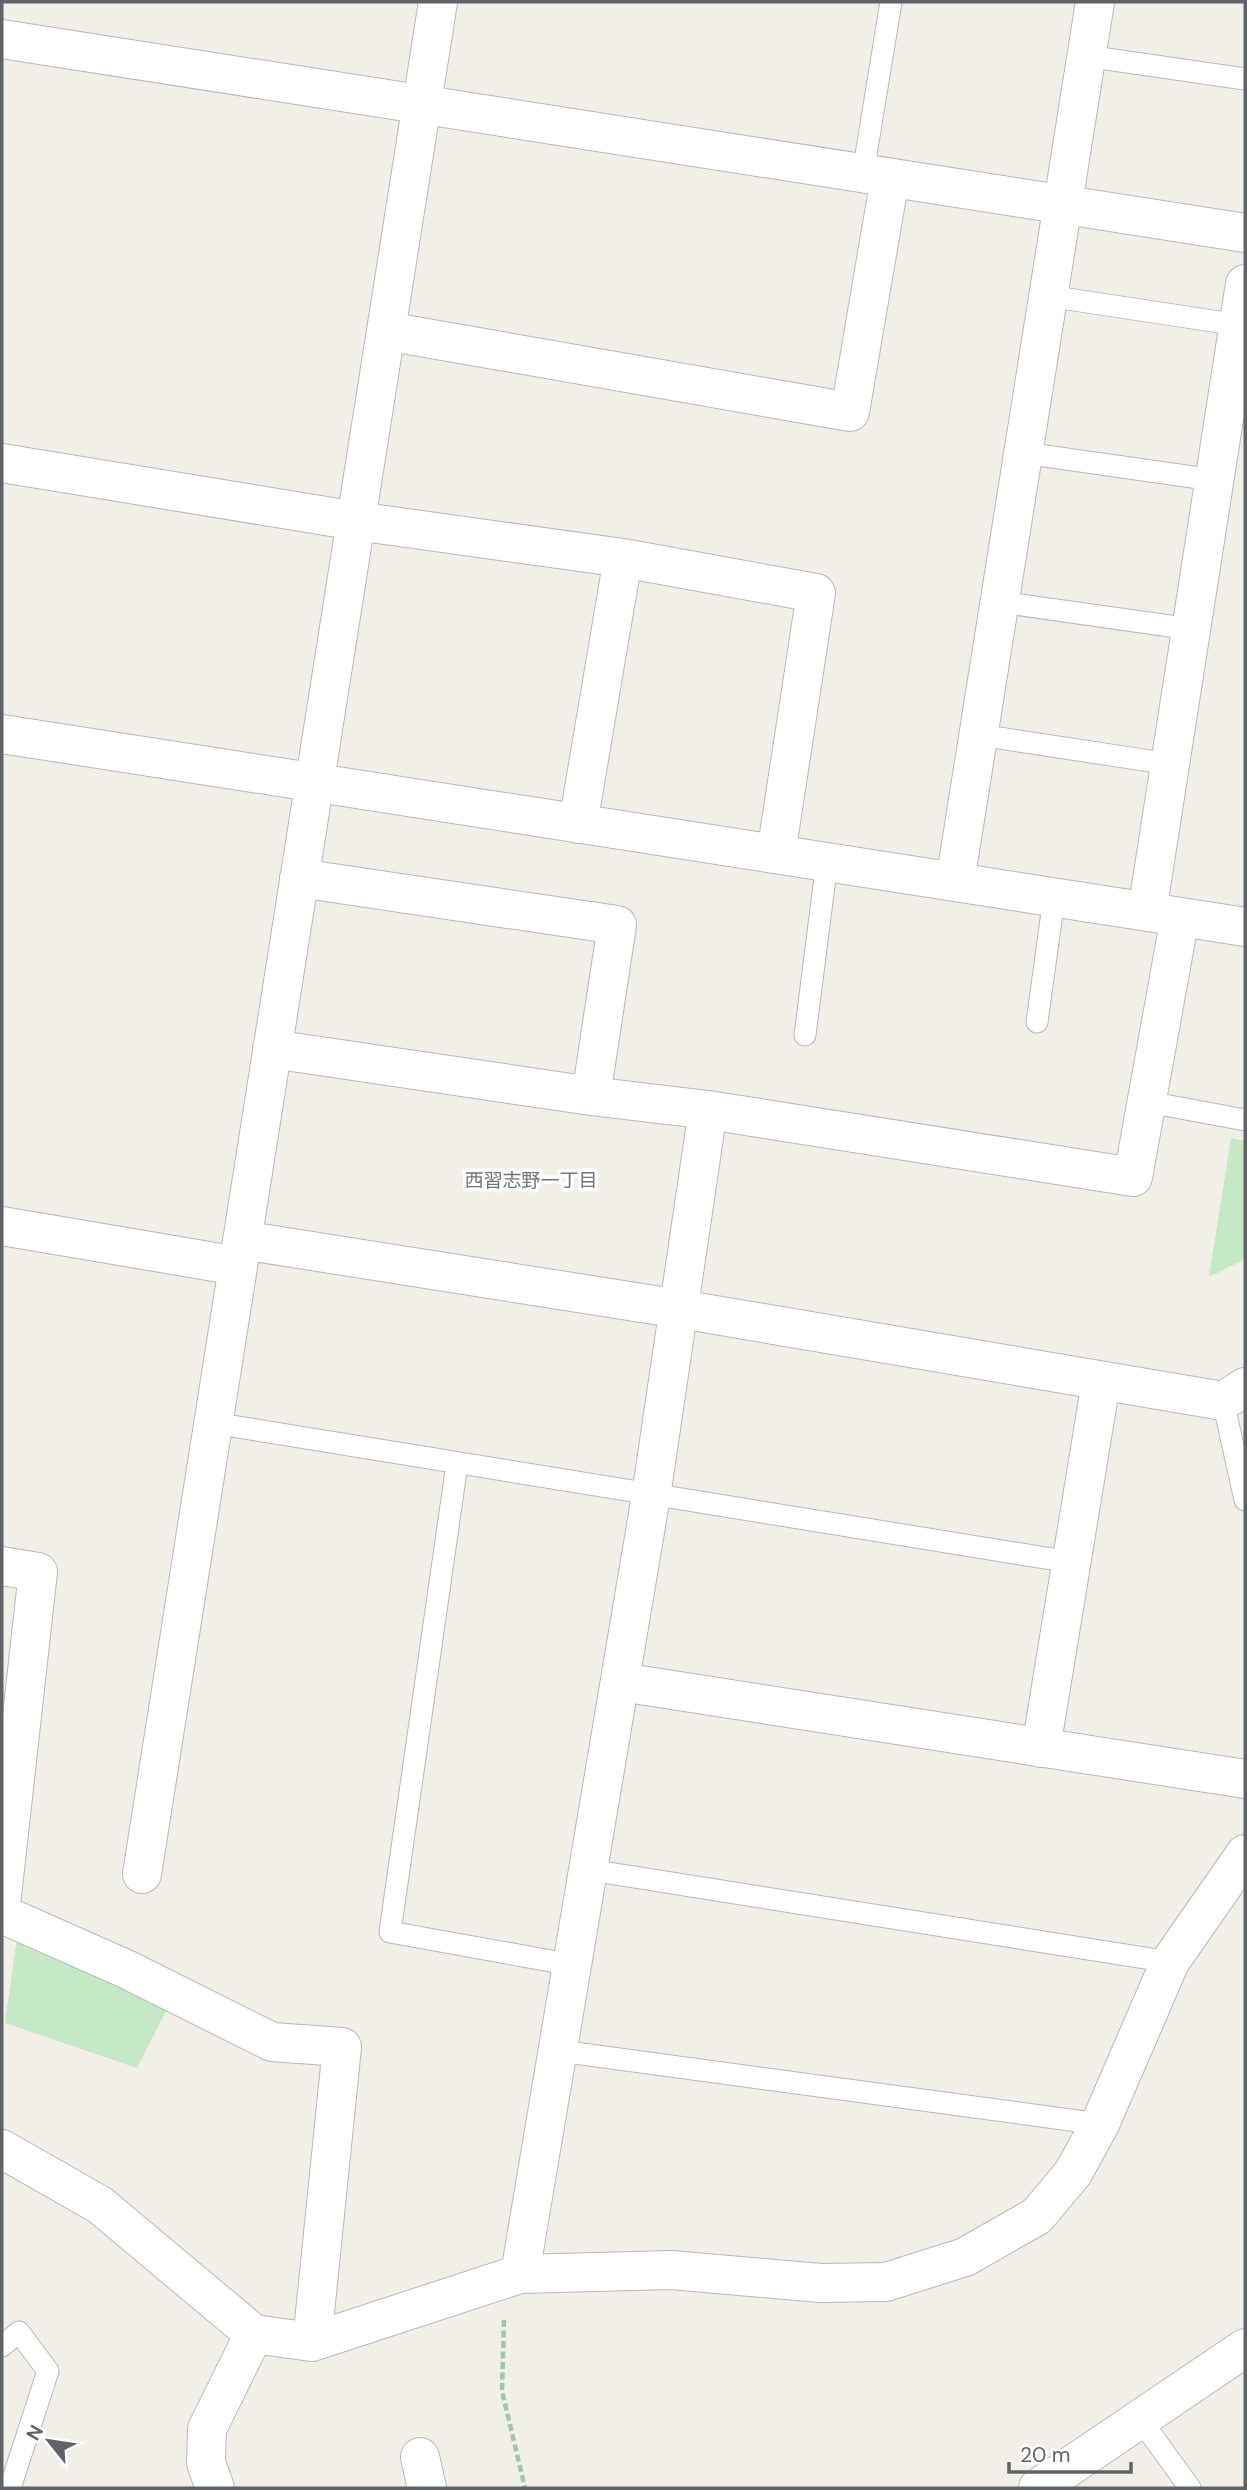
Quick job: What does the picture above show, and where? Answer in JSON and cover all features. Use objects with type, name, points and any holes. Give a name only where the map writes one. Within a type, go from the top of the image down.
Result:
[{"type":"street","points":[[142,1874],[438,2]]},
{"type":"street","points":[[956,882],[1095,2]]},
{"type":"street","points":[[2,39],[1245,233]]},
{"type":"street","points":[[386,331],[850,412],[876,176]]},
{"type":"street","points":[[272,1049],[591,1096],[708,1110],[1133,1177],[1148,1102],[1163,914],[1170,764],[1245,284]]},
{"type":"street","points":[[2,463],[356,520],[623,558],[816,593],[776,855]]},
{"type":"street","points":[[578,824],[623,558]]},
{"type":"street","points":[[2,734],[1245,927]]},
{"type":"street","points":[[299,878],[617,925],[591,1096]]},
{"type":"street","points":[[512,2276],[560,2051],[651,1496],[708,1110]]},
{"type":"street","points":[[2,1226],[240,1253],[680,1309],[1101,1382],[1234,1394]]},
{"type":"street","points":[[1041,1748],[1101,1382]]},
{"type":"street","points":[[2,1566],[38,1572],[2,1896]]},
{"type":"street","points":[[621,1682],[1245,1779]]},
{"type":"street","points":[[2,2149],[100,2205],[254,2334],[312,2342],[512,2276],[671,2270],[821,2283],[886,2281],[965,2258],[1037,2216],[1073,2173],[1100,2124],[1170,1962],[1245,1854]]},
{"type":"street","points":[[2,1914],[126,1969],[272,2042],[342,2047],[312,2342]]},
{"type":"street","points":[[215,2488],[206,2463],[207,2429],[254,2334]]},
{"type":"street","points":[[1038,2488],[1082,2477],[1140,2418],[1245,2348]]},
{"type":"lane","points":[[876,176],[891,2]]},
{"type":"lane","points":[[1086,56],[1245,79]]},
{"type":"lane","points":[[1048,296],[1239,325]]},
{"type":"lane","points":[[1024,453],[1214,480]]},
{"type":"lane","points":[[1000,602],[1191,629]]},
{"type":"lane","points":[[979,735],[1170,764]]},
{"type":"lane","points":[[806,1035],[827,862]]},
{"type":"lane","points":[[1038,1022],[1054,898]]},
{"type":"lane","points":[[1148,1102],[1245,1120]]},
{"type":"lane","points":[[1234,1394],[1245,1500]]},
{"type":"lane","points":[[213,1423],[1070,1562]]},
{"type":"lane","points":[[457,1464],[390,1932],[573,1965]]},
{"type":"lane","points":[[590,1870],[1170,1962]]},
{"type":"lane","points":[[560,2051],[1100,2124]]},
{"type":"lane","points":[[2,2346],[19,2332],[48,2371],[10,2488]]},
{"type":"lane","points":[[1140,2418],[1190,2488]]},
{"type":"path","points":[[512,2276],[502,2391],[525,2488]]},
{"type":"green space","points":[[1231,1138],[1245,1141],[1245,1259],[1209,1277]]},
{"type":"green space","points":[[17,1938],[171,2001],[137,2068],[5,2023]]},
{"type":"district","name":"西習志野一丁目","points":[[531,1180]]}]
